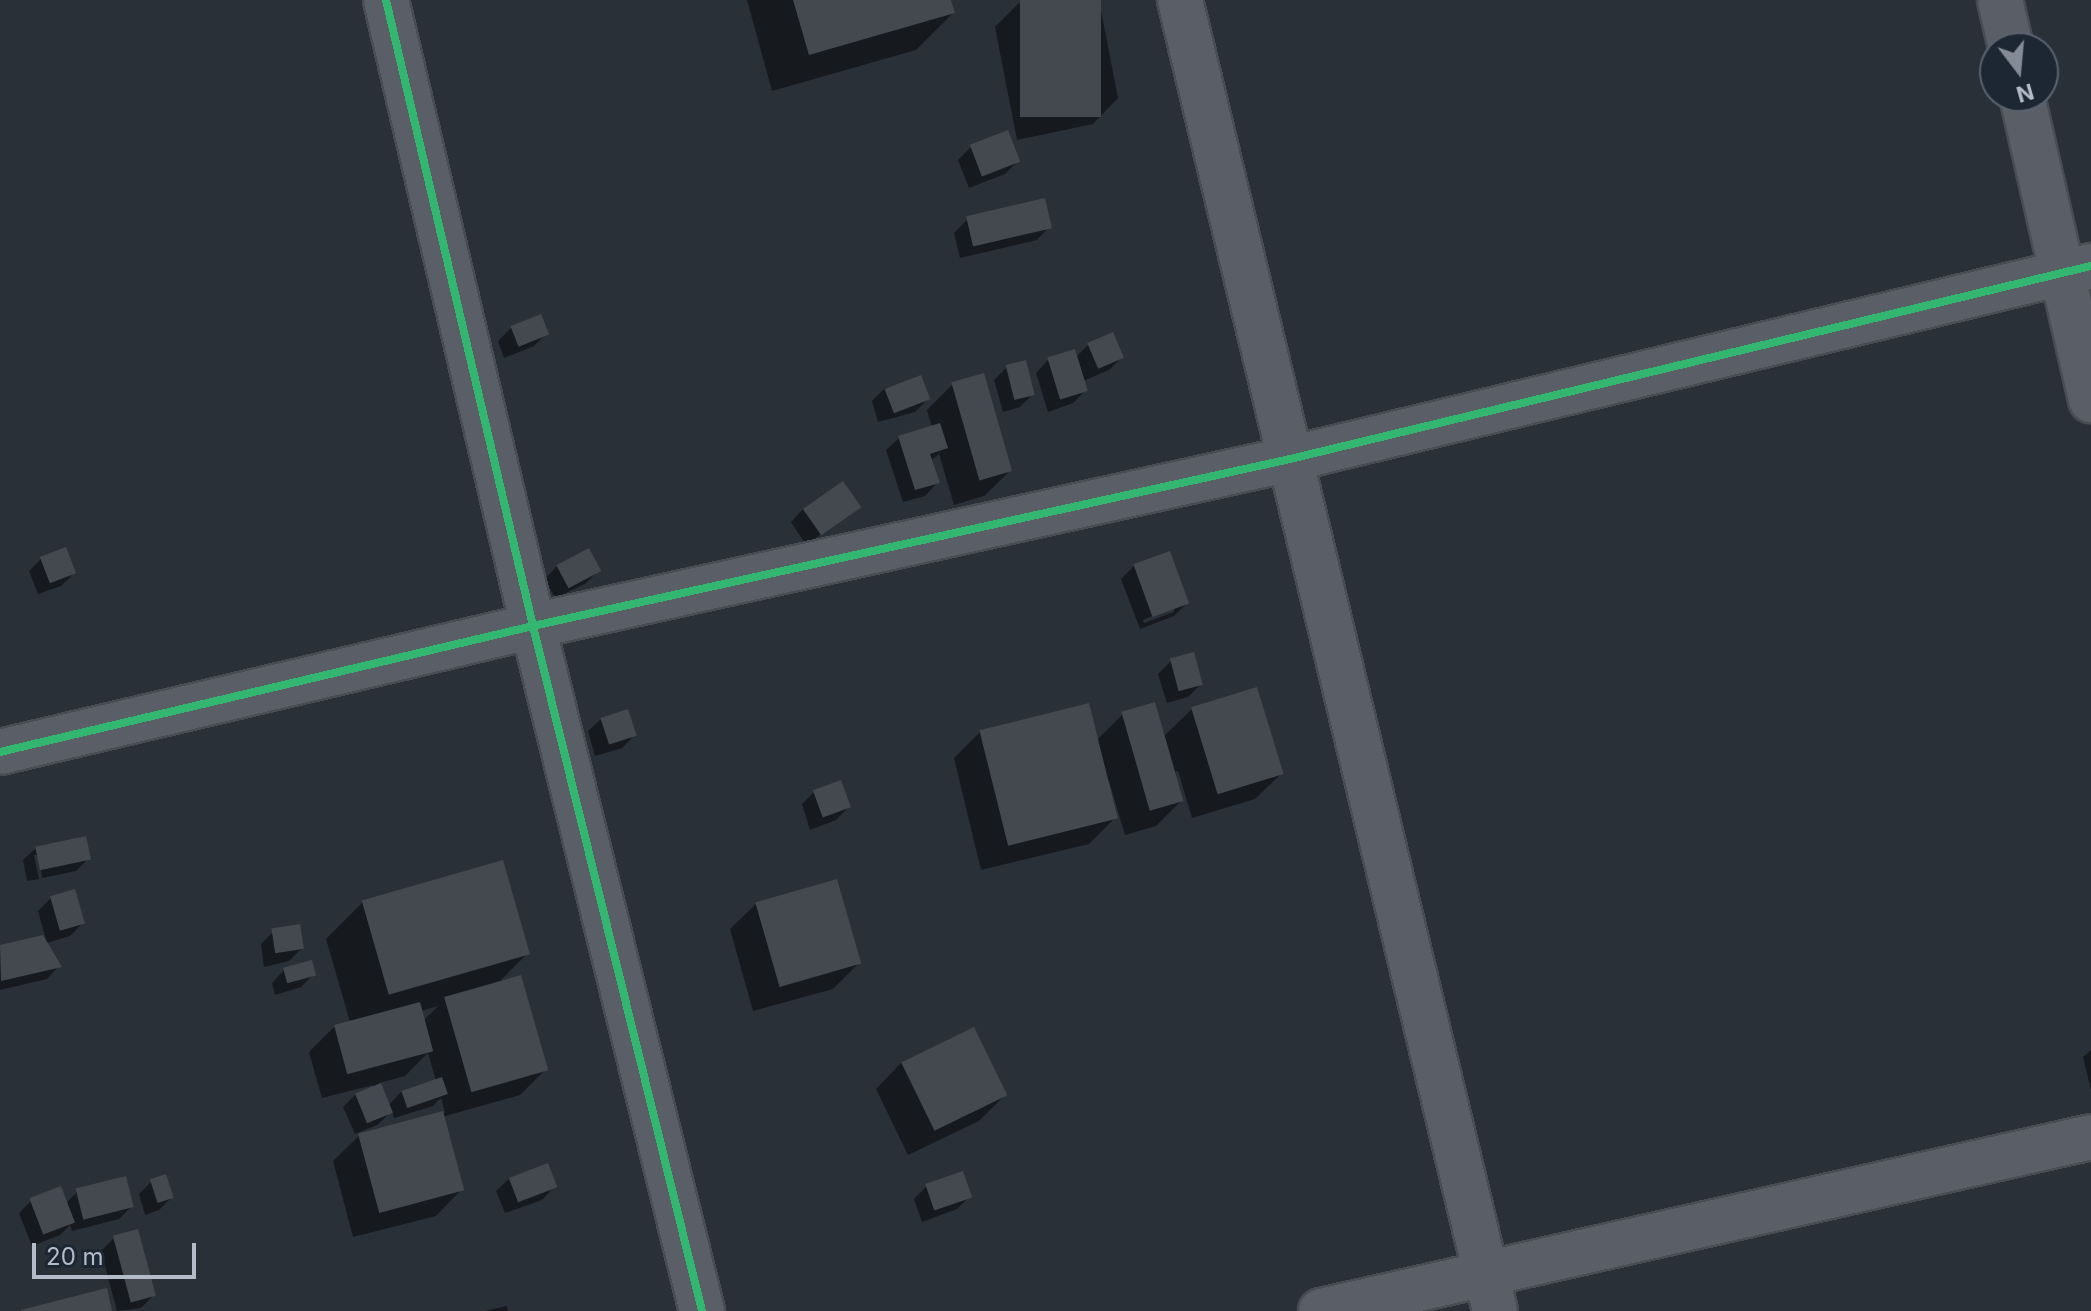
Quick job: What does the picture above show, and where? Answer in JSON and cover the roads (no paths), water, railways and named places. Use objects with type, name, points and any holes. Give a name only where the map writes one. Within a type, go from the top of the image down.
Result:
[{"type":"street","points":[[386,0],[533,626],[702,1311]]},
{"type":"street","points":[[1180,0],[1491,1292]]},
{"type":"street","points":[[2000,0],[2007,32]]},
{"type":"street","points":[[2027,112],[2076,269],[2091,400]]},
{"type":"street","points":[[0,752],[533,626],[1290,459],[2076,269]]},
{"type":"street","points":[[1321,1311],[1491,1292],[2091,1137]]}]
